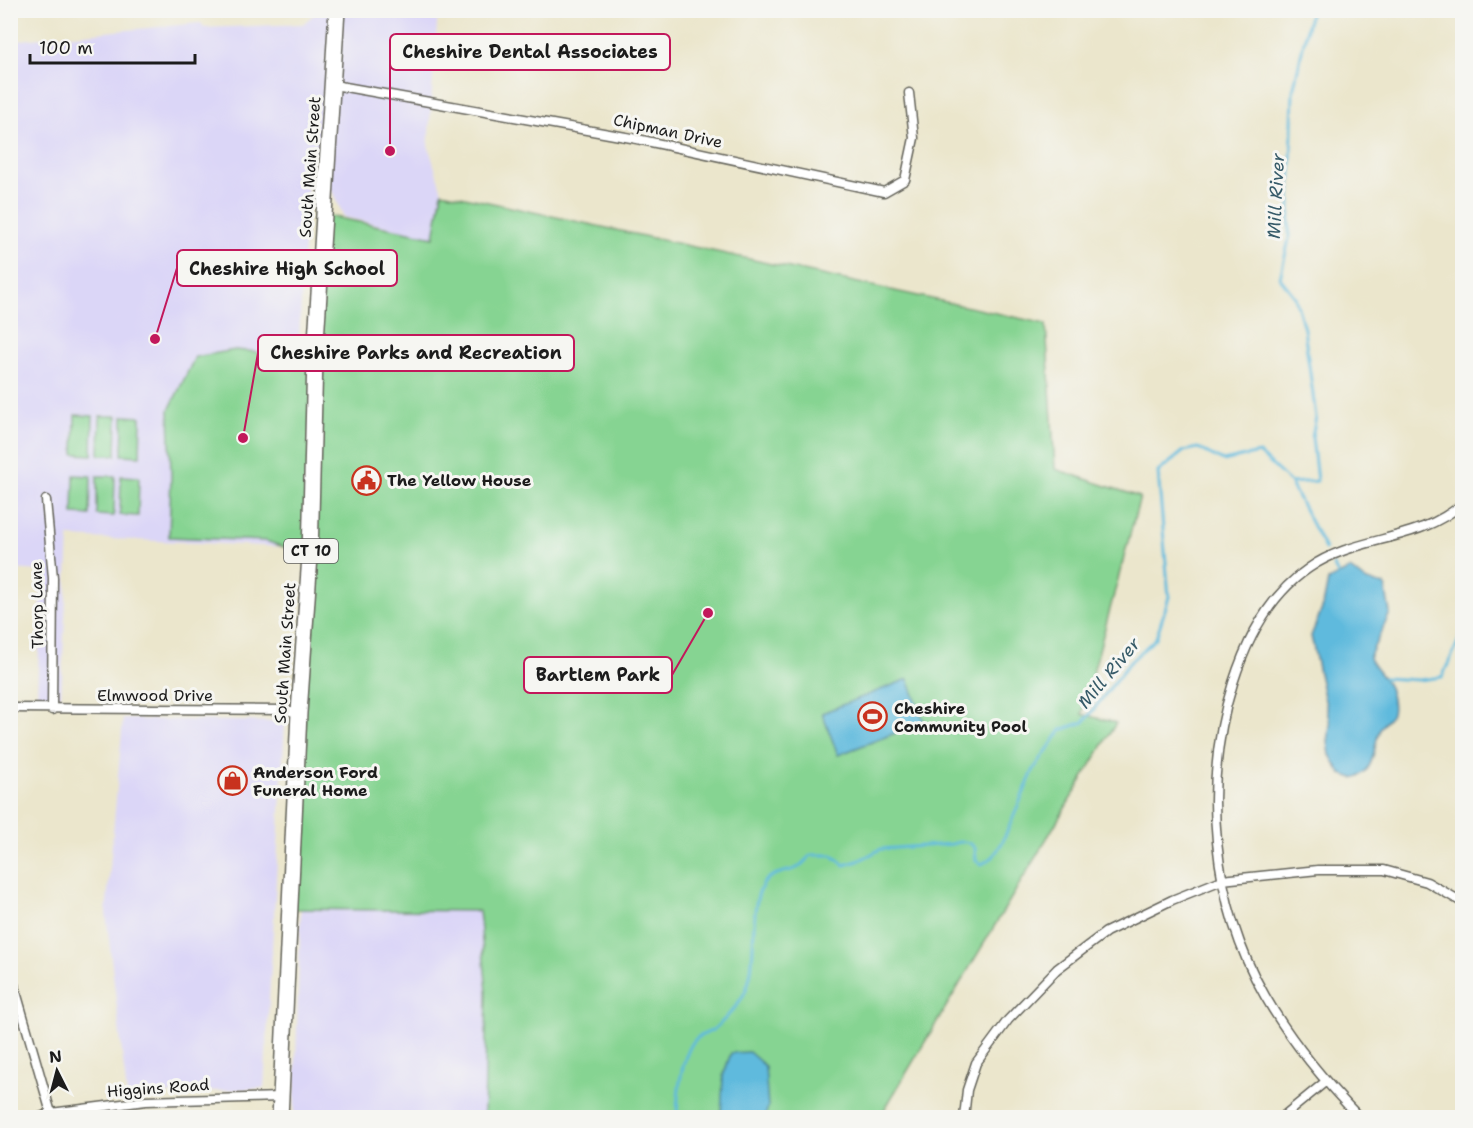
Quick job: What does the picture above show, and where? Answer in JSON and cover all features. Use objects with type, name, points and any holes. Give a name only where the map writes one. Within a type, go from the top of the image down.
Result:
[{"type":"highway","name":"South Main Street","points":[[279,1118],[299,713],[310,556],[315,357],[337,10]]},
{"type":"street","name":"Chipman Drive","points":[[334,85],[637,139],[884,192],[904,180],[914,138],[909,93]]},
{"type":"street","name":"Thorp Lane","points":[[46,500],[53,578],[52,710]]},
{"type":"street","points":[[1360,1118],[1325,1082],[1265,996],[1239,939],[1222,880],[1215,820],[1218,748],[1235,676],[1257,624],[1280,593],[1308,568],[1339,552],[1366,542],[1396,537],[1426,527],[1462,504]]},
{"type":"street","name":"Elmwood Drive","points":[[10,708],[286,710],[299,713]]},
{"type":"street","points":[[964,1118],[967,1090],[976,1063],[1008,1020],[1057,969],[1106,933],[1172,900],[1222,880],[1318,870],[1384,870],[1427,882],[1462,902]]},
{"type":"street","points":[[10,971],[51,1113]]},
{"type":"street","points":[[1281,1118],[1325,1082]]},
{"type":"street","name":"Higgins Road","points":[[38,1118],[51,1113],[146,1101],[281,1097]]},
{"type":"shaded area","points":[[318,11],[438,11],[428,145],[442,192],[434,237],[344,217],[310,143],[287,547],[69,537],[61,696],[37,696],[42,571],[11,569],[11,41],[201,23],[204,28],[303,24]]},
{"type":"shaded area","points":[[123,719],[285,722],[264,1088],[127,1096],[106,913]]},
{"type":"shaded area","points":[[301,907],[479,911],[487,992],[484,1117],[294,1118]]},
{"type":"green space","points":[[442,192],[1046,324],[1055,469],[1140,497],[1082,714],[1116,723],[880,1117],[484,1117],[487,992],[479,911],[289,909],[310,556],[266,541],[169,537],[171,475],[169,410],[195,357],[235,350],[315,357],[324,215],[434,237]]},
{"type":"green space","points":[[75,415],[93,416],[92,455],[74,454]]},
{"type":"green space","points":[[100,416],[117,416],[116,455],[99,455]]},
{"type":"green space","points":[[123,416],[141,417],[140,456],[122,455]]},
{"type":"green space","points":[[74,475],[91,476],[90,515],[73,514]]},
{"type":"green space","points":[[97,476],[115,476],[114,516],[97,515]]},
{"type":"green space","points":[[121,476],[139,477],[138,516],[120,515]]},
{"type":"water","points":[[1350,569],[1367,581],[1385,585],[1390,613],[1369,658],[1389,689],[1393,710],[1379,732],[1369,766],[1360,776],[1353,778],[1341,774],[1330,755],[1328,742],[1330,724],[1311,636],[1323,606],[1328,580]]},
{"type":"water","name":"Cheshire Community Pool","points":[[908,679],[924,722],[838,755],[822,713]]},
{"type":"water","points":[[749,1052],[765,1066],[768,1107],[765,1117],[721,1117],[723,1076],[731,1053]]},
{"type":"waterway","name":"Mill River","points":[[677,1118],[681,1076],[687,1053],[697,1038],[713,1030],[728,1016],[747,987],[752,961],[756,904],[759,892],[767,879],[797,868],[811,855],[832,855],[844,865],[858,861],[881,849],[967,842],[975,848],[976,861],[982,864],[993,857],[1002,843],[1034,769],[1061,730],[1084,722],[1130,662],[1156,638],[1169,597],[1158,472],[1184,451],[1198,448],[1223,461],[1259,453],[1291,483],[1317,481],[1312,437],[1316,417],[1304,329],[1295,297],[1280,278],[1289,239],[1293,91],[1311,10]]},
{"type":"waterway","points":[[1291,484],[1325,549]]},
{"type":"waterway","points":[[1333,565],[1338,574]]},
{"type":"waterway","points":[[1384,678],[1419,680],[1442,677],[1462,634]]},
{"type":"place","name":"Cheshire Dental Associates","points":[[390,151]]},
{"type":"place","name":"Cheshire High School","points":[[155,339]]},
{"type":"place","name":"Cheshire Parks and Recreation","points":[[243,438]]},
{"type":"place","name":"The Yellow House","points":[[366,480]]},
{"type":"place","name":"Bartlem Park","points":[[708,613]]},
{"type":"place","name":"Cheshire Community Pool","points":[[873,717]]},
{"type":"place","name":"Anderson Ford Funeral Home","points":[[232,781]]}]
